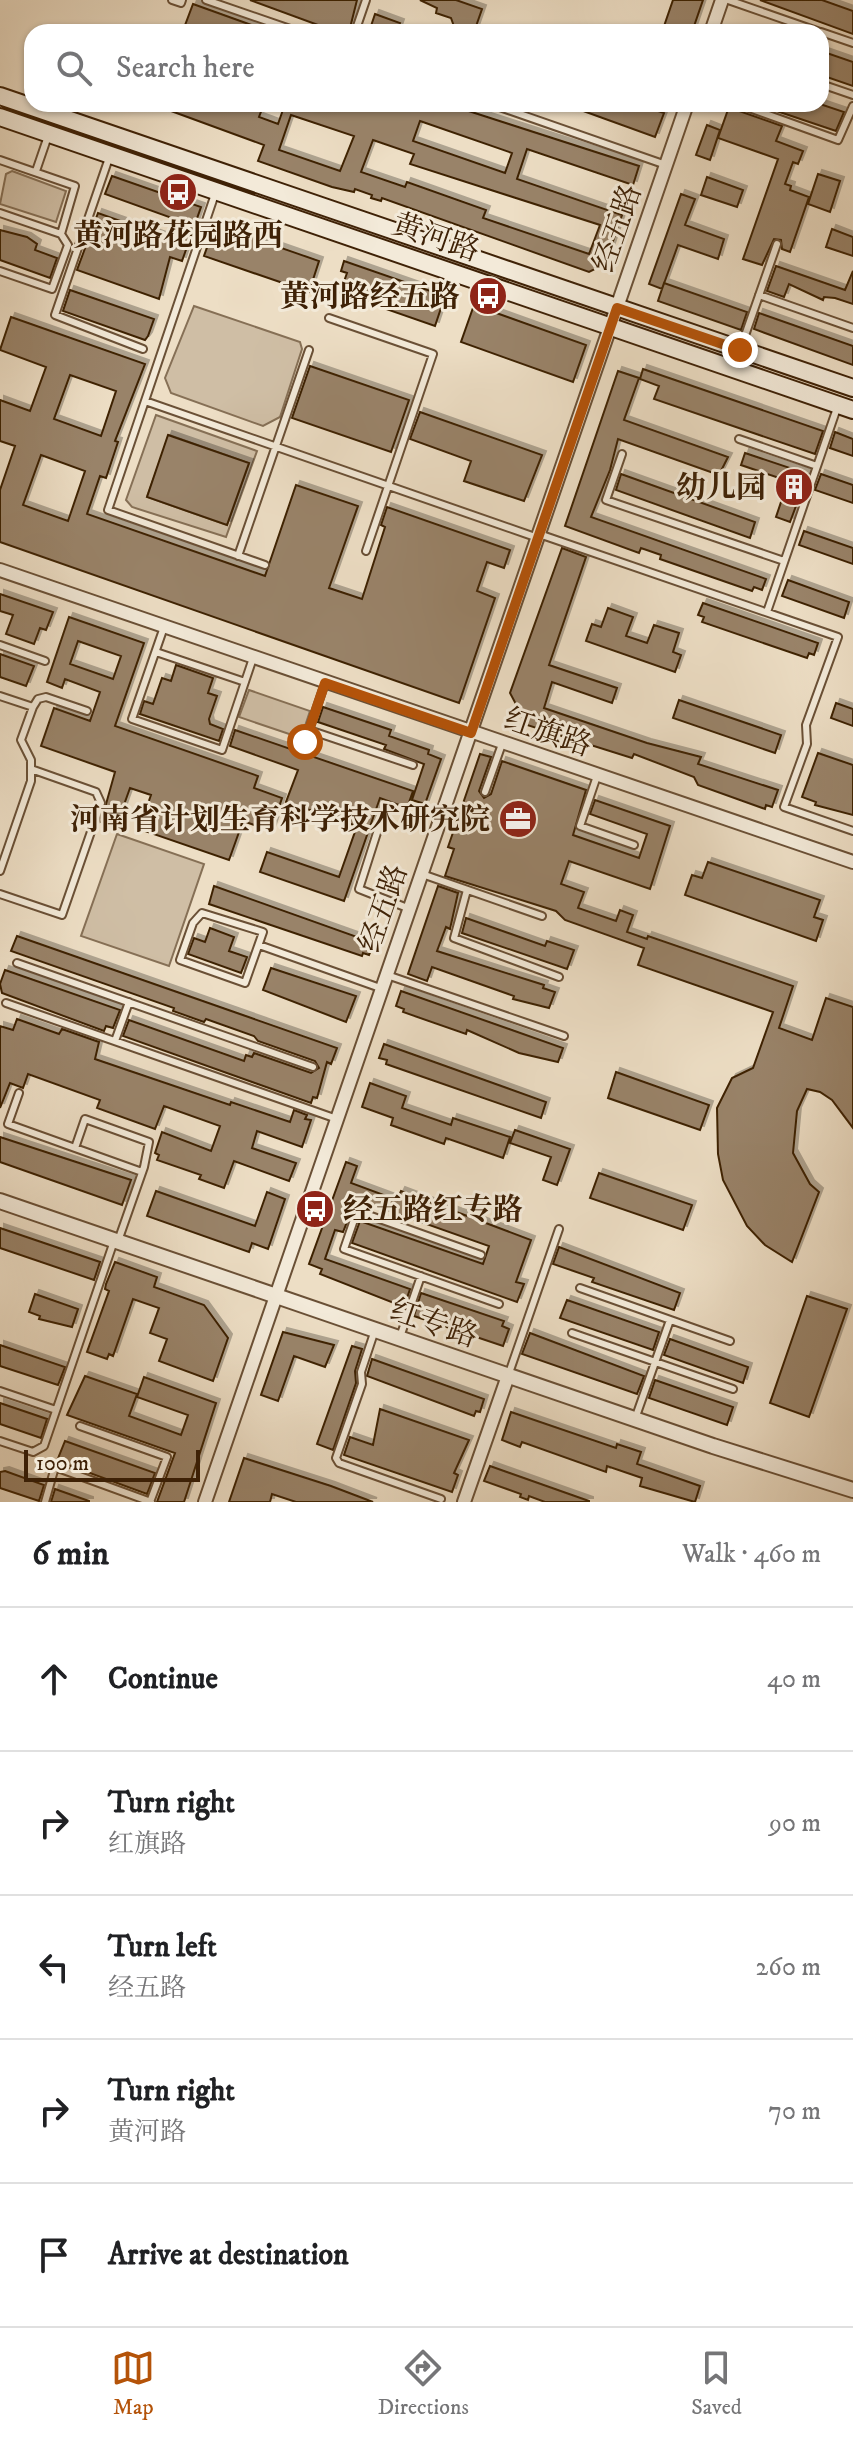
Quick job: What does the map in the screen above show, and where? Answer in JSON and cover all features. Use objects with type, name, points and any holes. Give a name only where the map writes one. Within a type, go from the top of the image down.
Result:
[{"type":"main road","name":"黄河路","points":[[0,96],[24,104]]},
{"type":"main road","name":"黄河路","points":[[47,112],[853,388]]},
{"type":"main road","name":"黄河路","points":[[0,117],[845,408]]},
{"type":"street","points":[[714,24],[725,0]]},
{"type":"street","name":"经五路","points":[[205,1502],[684,112]]},
{"type":"street","name":"红旗路","points":[[0,570],[853,862]]},
{"type":"street","name":"红专路","points":[[0,1201],[508,1376],[853,1490]]},
{"type":"street","points":[[464,1502],[508,1376]]},
{"type":"lane","points":[[172,0],[181,3],[182,0]]},
{"type":"lane","points":[[206,0],[276,24]]},
{"type":"lane","points":[[358,24],[366,0]]},
{"type":"lane","points":[[725,0],[797,24]]},
{"type":"lane","points":[[829,35],[853,43]]},
{"type":"lane","points":[[829,87],[853,95]]},
{"type":"lane","points":[[760,112],[838,140],[853,106]]},
{"type":"lane","points":[[514,112],[666,165]]},
{"type":"lane","points":[[36,171],[48,134]]},
{"type":"lane","points":[[110,155],[55,315],[143,349]]},
{"type":"lane","points":[[0,160],[73,183],[77,190],[61,234]]},
{"type":"lane","points":[[216,192],[108,510],[265,565]]},
{"type":"lane","points":[[0,213],[61,234],[68,245],[52,289],[0,271]]},
{"type":"lane","points":[[740,350],[777,244]]},
{"type":"lane","points":[[759,295],[853,328]]},
{"type":"lane","points":[[329,318],[433,354],[366,551]]},
{"type":"lane","points":[[238,556],[309,350]]},
{"type":"lane","points":[[145,401],[838,637],[806,725],[807,744],[784,807],[853,831]]},
{"type":"lane","points":[[767,612],[817,466],[845,408]]},
{"type":"lane","points":[[739,439],[817,466]]},
{"type":"lane","points":[[622,454],[606,500],[784,561]]},
{"type":"lane","points":[[164,627],[132,719],[222,750],[253,658]]},
{"type":"lane","points":[[0,645],[45,661]]},
{"type":"lane","points":[[156,652],[245,682]]},
{"type":"lane","points":[[305,742],[325,683]]},
{"type":"lane","points":[[0,696],[33,707]]},
{"type":"lane","points":[[0,871],[31,781],[31,760],[21,740],[33,707],[38,699],[46,697],[87,711]]},
{"type":"lane","points":[[309,730],[413,765]]},
{"type":"lane","points":[[485,792],[502,744]]},
{"type":"lane","points":[[0,894],[62,915],[101,803],[96,792],[31,769]]},
{"type":"lane","points":[[597,776],[580,826],[634,845]]},
{"type":"lane","points":[[383,814],[359,889],[410,909]]},
{"type":"lane","points":[[422,874],[542,916]]},
{"type":"lane","points":[[467,890],[454,938],[559,977]]},
{"type":"lane","points":[[202,913],[263,932],[259,945],[245,983],[180,960],[193,923],[202,913]]},
{"type":"lane","points":[[259,945],[383,989]]},
{"type":"lane","points":[[17,963],[313,1067]]},
{"type":"lane","points":[[387,975],[564,1036]]},
{"type":"lane","points":[[115,1041],[129,1002]]},
{"type":"lane","points":[[6,1003],[337,1119]]},
{"type":"lane","points":[[19,1093],[8,1124],[142,1172]]},
{"type":"lane","points":[[0,1441],[33,1452],[44,1446],[142,1172],[149,1142],[85,1119],[75,1148]]},
{"type":"lane","points":[[481,1255],[357,1211],[344,1249],[499,1304]]},
{"type":"lane","points":[[508,1376],[559,1229]]},
{"type":"lane","points":[[400,1338],[421,1276]]},
{"type":"lane","points":[[580,1288],[730,1341]]},
{"type":"lane","points":[[635,1419],[670,1320]]},
{"type":"lane","points":[[375,1330],[361,1372],[362,1384],[336,1458],[339,1463],[441,1499]]},
{"type":"lane","points":[[572,1333],[733,1389]]},
{"type":"lane","points":[[0,1391],[56,1410]]},
{"type":"lane","points":[[45,1502],[55,1467],[150,1502],[167,1457],[80,1426]]},
{"type":"shaded area","points":[[12,171],[66,191],[56,222],[0,204],[6,174]]},
{"type":"shaded area","points":[[194,306],[300,342],[302,349],[280,417],[263,426],[171,393],[165,378]]},
{"type":"shaded area","points":[[156,415],[257,451],[226,537],[132,507],[126,500]],"holes":[[[169,435],[249,463],[227,525],[147,497]]]},
{"type":"shaded area","points":[[249,690],[310,711],[301,738],[239,717]]},
{"type":"shaded area","points":[[117,834],[204,864],[169,966],[81,936]]},
{"type":"building","points":[[250,0],[357,0],[351,24],[315,24]]},
{"type":"building","points":[[420,0],[456,0],[482,9],[477,24],[453,24],[451,18],[436,13],[437,8]]},
{"type":"building","points":[[673,0],[703,0],[695,24],[665,24]]},
{"type":"building","points":[[760,0],[822,0],[853,11],[853,34]]},
{"type":"building","points":[[193,4],[249,24],[186,24]]},
{"type":"building","points":[[375,14],[400,23],[400,24],[372,24]]},
{"type":"building","points":[[829,54],[853,62],[853,86],[829,78]]},
{"type":"building","points":[[829,107],[844,112],[836,131],[780,112],[829,112]]},
{"type":"building","points":[[174,112],[261,112],[259,117],[278,124],[282,112],[472,112],[639,166],[633,185],[527,149],[517,179],[622,215],[605,264],[589,272],[382,198],[381,201],[355,189],[354,192],[332,187],[258,161],[264,145]],"holes":[[[291,115],[354,136],[340,171],[279,150]],[[420,121],[512,153],[505,173],[413,141]],[[373,140],[414,154],[410,164],[600,225],[589,254],[483,218],[486,210],[407,182],[405,187],[361,172]]]},
{"type":"building","points":[[586,112],[664,113],[655,137]]},
{"type":"building","points":[[727,112],[742,112],[782,126],[776,141],[803,151],[798,164],[793,162],[785,184],[791,186],[790,190],[809,197],[790,252],[782,249],[781,240],[774,239],[762,265],[743,259],[778,159],[718,138]]},
{"type":"building","points":[[707,125],[720,130],[710,160],[696,155]]},
{"type":"building","points":[[818,174],[840,181],[830,212],[808,204]]},
{"type":"building","points":[[112,176],[201,207],[182,261],[170,257],[159,299],[77,270],[98,213],[179,242],[186,223],[105,194]]},
{"type":"building","points":[[707,177],[743,190],[737,207],[701,195]]},
{"type":"building","points":[[681,194],[695,199],[685,225],[724,239],[718,259],[678,245],[662,289],[649,284]]},
{"type":"building","points":[[215,225],[319,261],[309,292],[204,256]]},
{"type":"building","points":[[832,229],[853,237],[853,256],[826,247]]},
{"type":"building","points":[[0,230],[27,237],[37,244],[35,250],[57,258],[50,278],[0,260]]},
{"type":"building","points":[[344,261],[445,296],[435,326],[340,293],[347,273],[341,271]]},
{"type":"building","points":[[776,266],[845,290],[853,271],[853,304],[835,298],[824,297],[823,300],[789,284],[784,297],[767,291]]},
{"type":"building","points":[[664,283],[747,312],[741,330],[658,301]]},
{"type":"building","points":[[70,290],[154,319],[148,336],[145,340],[63,311]]},
{"type":"building","points":[[474,305],[586,345],[573,382],[461,342]]},
{"type":"building","points":[[759,313],[853,346],[853,365],[754,329]]},
{"type":"building","points":[[11,317],[145,364],[115,441],[118,442],[106,478],[100,476],[87,514],[265,576],[296,485],[358,506],[329,588],[362,599],[385,527],[381,525],[387,507],[510,550],[504,568],[487,562],[477,591],[495,598],[459,703],[0,542],[0,490],[15,446],[0,441],[0,400],[30,411],[46,367],[0,350]],"holes":[[[70,375],[116,391],[101,436],[54,419]],[[41,455],[85,471],[68,521],[23,505]]]},
{"type":"building","points":[[310,366],[409,400],[391,452],[292,418]]},
{"type":"building","points":[[643,369],[823,431],[815,454],[654,399],[659,386],[640,379]]},
{"type":"building","points":[[618,371],[639,378],[624,420],[728,457],[719,475],[618,439],[610,470],[591,517],[766,579],[762,590],[754,587],[752,591],[660,559],[661,555],[641,548],[639,553],[565,526]]},
{"type":"building","points":[[420,412],[542,455],[524,501],[464,481],[471,461],[410,439]]},
{"type":"building","points":[[835,432],[853,439],[853,456],[830,448]]},
{"type":"building","points":[[168,435],[249,463],[227,525],[147,497]]},
{"type":"building","name":"幼儿园","points":[[745,453],[808,474],[790,522],[776,517],[788,481],[741,465]]},
{"type":"building","points":[[621,474],[755,522],[750,538],[616,490]]},
{"type":"building","points":[[821,474],[853,485],[853,503],[815,490]]},
{"type":"building","points":[[804,531],[853,548],[853,564],[799,545]]},
{"type":"building","points":[[562,548],[586,557],[549,665],[617,688],[612,703],[552,682],[544,708],[647,743],[701,757],[698,764],[778,790],[772,807],[766,805],[765,809],[698,785],[694,777],[634,754],[632,758],[527,725],[510,693]]},
{"type":"building","points":[[788,580],[849,602],[844,618],[782,596]]},
{"type":"building","points":[[0,594],[53,612],[46,630],[40,628],[34,644],[6,634],[13,615],[0,611]]},
{"type":"building","points":[[703,603],[818,643],[814,655],[809,653],[807,658],[702,622],[704,617],[698,615]]},
{"type":"building","points":[[608,608],[633,617],[626,636],[647,643],[654,625],[679,633],[673,652],[681,655],[675,672],[586,641],[592,624],[601,627]]},
{"type":"building","points":[[69,617],[144,643],[115,726],[258,776],[254,788],[282,798],[271,831],[243,821],[229,860],[139,829],[151,795],[130,788],[116,827],[101,822],[115,772],[41,746],[54,708],[90,721],[100,692],[65,679],[62,688],[47,682]],"holes":[[[78,641],[121,656],[113,679],[70,664]]]},
{"type":"building","points":[[0,654],[34,666],[26,686],[0,677]]},
{"type":"building","points":[[176,665],[213,678],[208,693],[217,696],[209,719],[210,724],[223,729],[219,741],[140,714],[144,701],[153,704],[162,678],[171,681]]},
{"type":"building","points":[[679,700],[781,735],[775,753],[673,718]]},
{"type":"building","points":[[836,703],[853,709],[853,726],[831,718]]},
{"type":"building","points":[[323,707],[391,730],[389,736],[429,750],[428,754],[441,759],[425,804],[412,800],[424,764],[384,749],[386,745],[318,722]]},
{"type":"building","points":[[235,730],[413,791],[407,808],[380,798],[344,901],[260,872],[267,852],[339,877],[357,826],[286,802],[298,770],[230,746]]},
{"type":"building","points":[[818,753],[853,765],[853,815],[815,805],[816,802],[802,797]]},
{"type":"building","points":[[480,754],[491,757],[479,791],[484,798],[491,794],[502,761],[586,790],[573,835],[639,858],[647,834],[590,814],[595,800],[670,826],[650,889],[569,861],[561,884],[584,892],[578,908],[616,921],[620,910],[633,915],[627,932],[647,939],[648,936],[793,986],[779,1028],[812,1040],[826,998],[853,1007],[853,1128],[832,1100],[820,1092],[807,1089],[797,1111],[793,1153],[810,1184],[819,1192],[792,1262],[765,1245],[747,1226],[723,1180],[718,1154],[717,1108],[732,1078],[753,1068],[773,1012],[638,965],[644,948],[565,920],[556,911],[445,876],[454,849],[448,847]]},
{"type":"building","points":[[708,862],[820,900],[814,917],[823,920],[816,941],[685,895],[692,875],[702,878]]},
{"type":"building","points":[[214,886],[374,943],[369,955],[363,953],[362,956],[209,904]]},
{"type":"building","points":[[438,886],[458,893],[450,929],[446,927],[437,951],[544,985],[543,988],[555,992],[549,1008],[513,999],[514,996],[432,967],[427,981],[408,974]]},
{"type":"building","points":[[466,918],[545,946],[547,941],[574,950],[567,969],[462,933]]},
{"type":"building","points":[[210,928],[234,937],[229,951],[247,957],[241,973],[188,954],[194,938],[205,942]]},
{"type":"building","points":[[17,936],[337,1048],[331,1064],[327,1062],[317,1098],[313,1097],[311,1103],[123,1036],[129,1020],[244,1061],[246,1055],[252,1057],[254,1053],[311,1073],[319,1068],[315,1061],[258,1041],[254,1036],[206,1019],[204,1022],[173,1011],[174,1008],[11,951]]},
{"type":"building","points":[[271,968],[356,996],[346,1022],[263,990]]},
{"type":"building","points":[[5,970],[120,1010],[113,1028],[106,1026],[104,1031],[2,993],[0,984]]},
{"type":"building","points":[[401,991],[563,1048],[558,1062],[519,1053],[467,1030],[466,1034],[403,1012],[404,1009],[396,1006]]},
{"type":"building","points":[[17,1019],[59,1034],[62,1029],[99,1042],[95,1059],[230,1105],[231,1102],[290,1122],[294,1110],[307,1115],[305,1119],[311,1120],[302,1147],[257,1131],[252,1148],[296,1163],[289,1181],[234,1161],[224,1188],[199,1179],[201,1175],[157,1160],[159,1155],[155,1153],[162,1132],[211,1151],[220,1126],[164,1106],[155,1129],[97,1108],[100,1100],[28,1074],[23,1088],[10,1083],[0,1108],[0,1026],[13,1030]]},
{"type":"building","points":[[384,1044],[546,1102],[541,1118],[386,1064],[387,1060],[379,1058]]},
{"type":"building","points":[[616,1072],[709,1105],[700,1130],[608,1098]]},
{"type":"building","points":[[370,1083],[406,1096],[402,1108],[451,1125],[453,1118],[510,1137],[503,1158],[446,1138],[444,1144],[391,1125],[393,1118],[362,1107]]},
{"type":"building","points":[[515,1130],[570,1149],[557,1185],[543,1180],[551,1157],[510,1143]]},
{"type":"building","points":[[0,1137],[131,1180],[122,1205],[0,1162]]},
{"type":"building","points":[[346,1162],[357,1166],[351,1183],[397,1200],[401,1191],[531,1240],[516,1282],[524,1284],[517,1302],[352,1243],[360,1221],[483,1264],[489,1246],[356,1199],[343,1232],[335,1230],[325,1259],[410,1289],[404,1307],[320,1274],[322,1269],[309,1264]]},
{"type":"building","points":[[599,1173],[692,1205],[683,1230],[590,1198]]},
{"type":"building","points":[[156,1191],[255,1226],[267,1192],[285,1199],[268,1249],[252,1243],[249,1252],[147,1216]]},
{"type":"building","points":[[0,1228],[100,1262],[94,1280],[0,1248]]},
{"type":"building","points":[[559,1247],[680,1293],[674,1310],[592,1282],[594,1278],[553,1264]]},
{"type":"building","points":[[115,1262],[157,1277],[154,1287],[204,1305],[228,1338],[213,1381],[159,1361],[167,1339],[150,1333],[159,1308],[133,1299],[113,1356],[109,1354],[107,1359],[87,1352],[109,1291],[105,1289],[106,1284]]},
{"type":"building","points":[[421,1293],[504,1321],[502,1326],[509,1329],[503,1346],[414,1316]]},
{"type":"building","points":[[35,1294],[78,1309],[72,1327],[39,1319],[40,1316],[29,1312]]},
{"type":"building","points":[[807,1296],[847,1309],[809,1417],[770,1403]]},
{"type":"building","points":[[567,1300],[659,1332],[653,1350],[560,1318]]},
{"type":"building","points":[[283,1332],[334,1345],[325,1367],[294,1356],[278,1401],[261,1395]]},
{"type":"building","points":[[530,1333],[644,1376],[637,1394],[522,1354]]},
{"type":"building","points":[[670,1339],[748,1367],[743,1383],[664,1355]]},
{"type":"building","points":[[0,1345],[65,1367],[58,1385],[0,1366]]},
{"type":"building","points":[[352,1346],[362,1349],[355,1371],[356,1383],[333,1450],[317,1444]]},
{"type":"building","points":[[372,1359],[484,1399],[480,1412],[476,1411],[474,1416],[367,1376]]},
{"type":"building","points":[[85,1376],[137,1394],[129,1416],[181,1435],[188,1415],[137,1397],[144,1377],[216,1403],[184,1502],[157,1502],[175,1453],[67,1415]]},
{"type":"building","points":[[655,1380],[733,1407],[727,1425],[649,1398]]},
{"type":"building","points":[[0,1403],[47,1419],[41,1438],[0,1424]]},
{"type":"building","points":[[380,1409],[469,1440],[454,1473],[458,1475],[452,1492],[344,1455],[350,1437],[373,1445]]},
{"type":"building","points":[[511,1412],[616,1448],[617,1444],[641,1452],[637,1464],[700,1486],[695,1502],[640,1486],[642,1478],[607,1466],[606,1472],[522,1442],[520,1447],[502,1440]]},
{"type":"building","points":[[65,1441],[155,1473],[147,1494],[57,1461]]},
{"type":"building","points":[[244,1458],[373,1502],[296,1502],[272,1494],[270,1502],[229,1502]]},
{"type":"building","points":[[490,1466],[589,1502],[545,1502],[529,1496],[528,1500],[520,1497],[521,1494],[484,1481]]},
{"type":"building","points":[[0,1472],[44,1485],[39,1501],[0,1488]]},
{"type":"building","points":[[55,1489],[89,1501],[89,1502],[51,1502]]},
{"type":"place","name":"黄河路花园路西","points":[[178,192]]},
{"type":"place","name":"黄河路经五路","points":[[488,296]]},
{"type":"place","name":"幼儿园","points":[[794,487]]},
{"type":"place","name":"河南省计划生育科学技术研究院","points":[[518,819]]},
{"type":"place","name":"经五路红专路","points":[[315,1209]]},
{"type":"route","points":[[305,742],[325,683],[471,733],[617,308],[740,350]]}]
